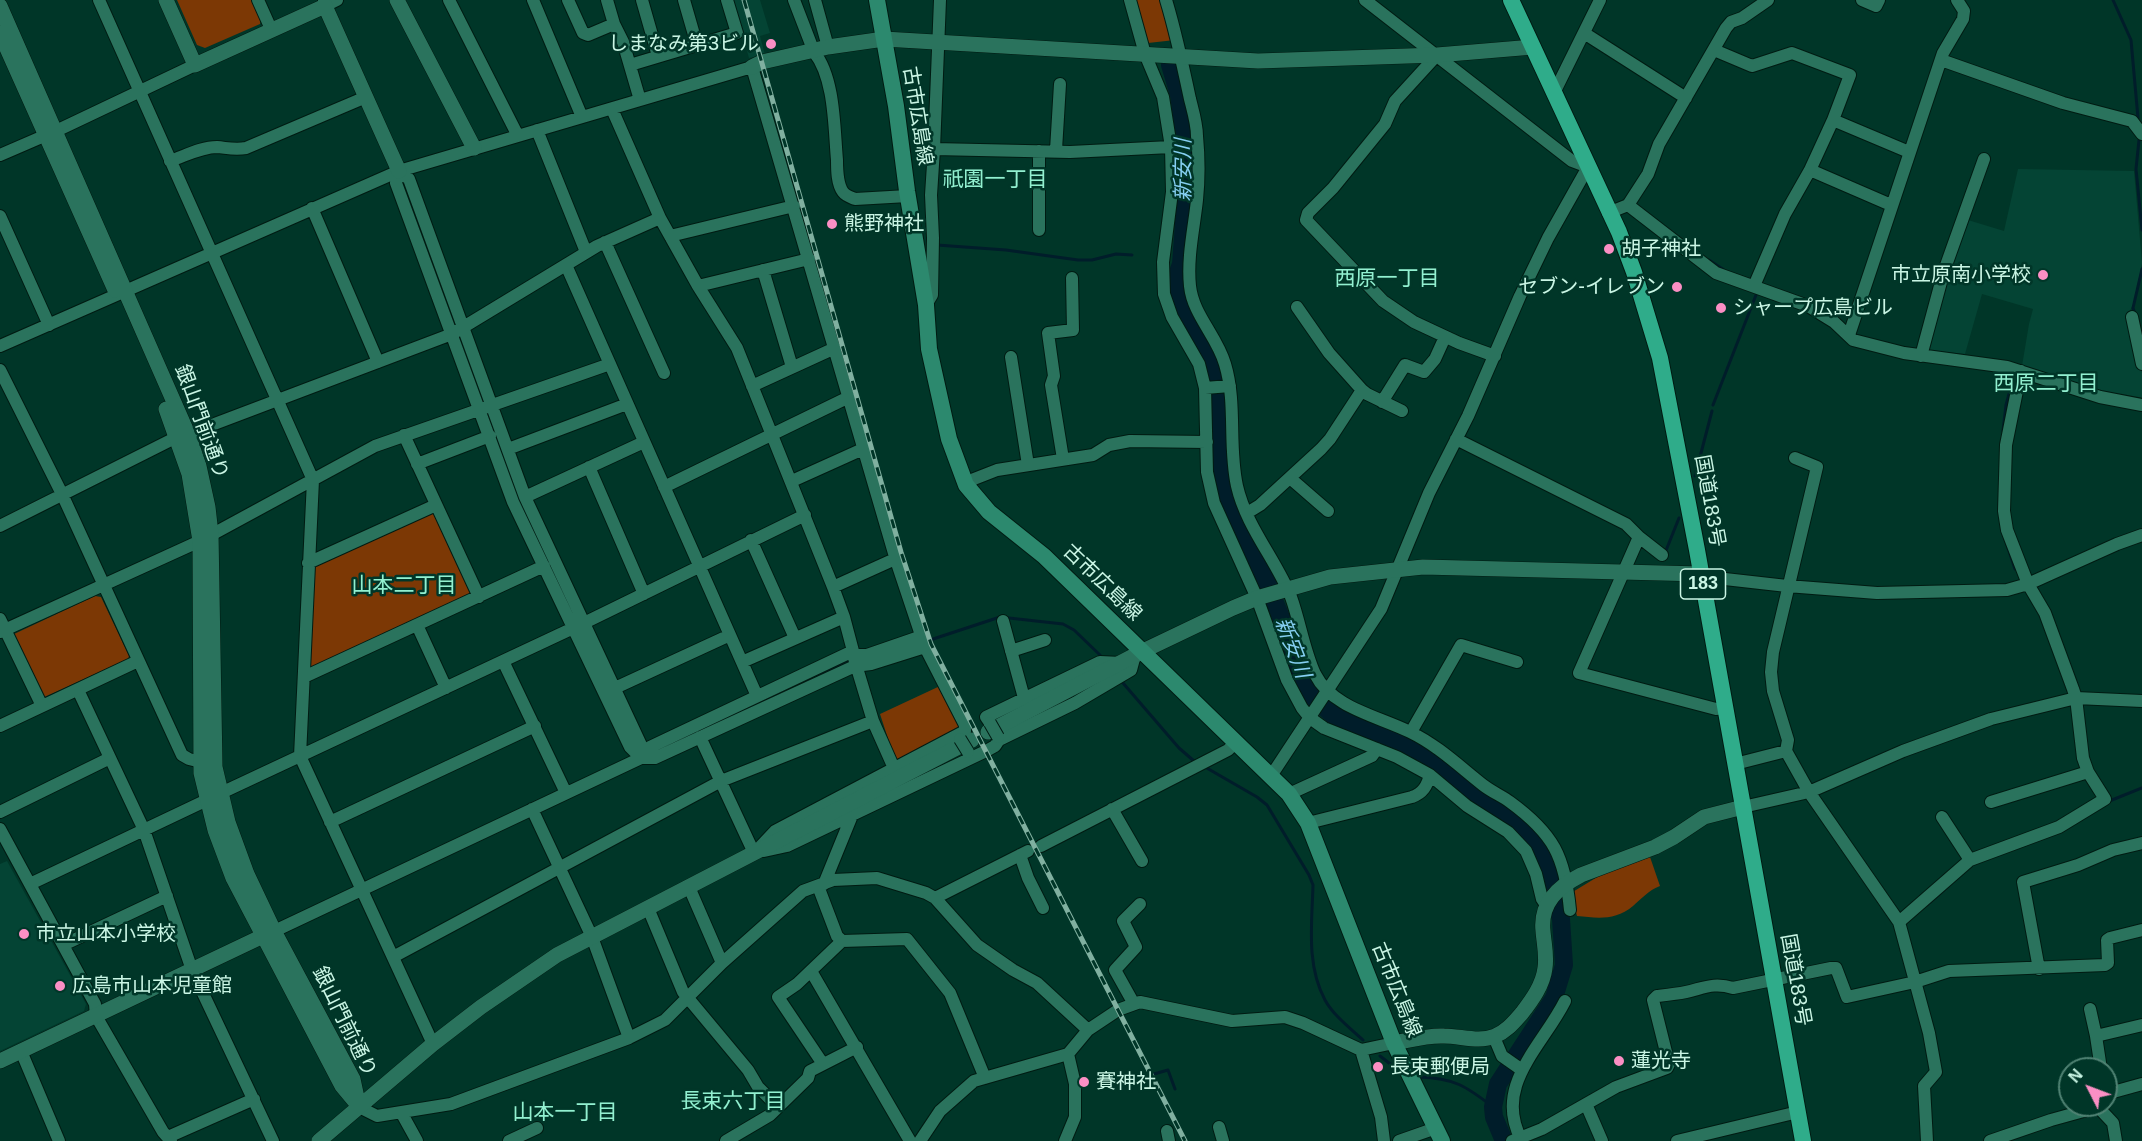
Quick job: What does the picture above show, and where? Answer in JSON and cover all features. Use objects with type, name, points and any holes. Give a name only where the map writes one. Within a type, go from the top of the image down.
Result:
[{"type":"highway","name":"国道183号","points":[[1511,0],[1618,232],[1634,272],[1660,358],[1736,764],[1803,1141]]},
{"type":"main road","name":"古市広島線","points":[[877,0],[896,106],[926,305],[930,349],[947,427],[966,485],[989,512],[1044,556],[1133,660],[1235,743],[1289,794],[1308,823],[1394,1044],[1439,1135]]},
{"type":"street","points":[[99,0],[313,480],[300,756],[433,1044]]},
{"type":"street","points":[[166,0],[195,65]]},
{"type":"street","points":[[258,0],[271,29]]},
{"type":"street","points":[[397,0],[474,148]]},
{"type":"street","points":[[449,0],[518,136]]},
{"type":"street","points":[[533,0],[582,117]]},
{"type":"street","points":[[568,0],[583,33],[588,35],[614,24]]},
{"type":"street","points":[[607,0],[614,24],[623,42],[640,100]]},
{"type":"street","points":[[642,0],[658,56]]},
{"type":"street","points":[[684,0],[697,45]]},
{"type":"street","points":[[630,65],[737,33],[727,0]]},
{"type":"street","points":[[794,0],[821,50]]},
{"type":"street","points":[[815,0],[821,50],[819,58],[826,76],[831,104],[838,177],[842,190],[848,197],[855,199],[908,196]]},
{"type":"street","points":[[926,305],[932,296],[931,195],[940,0]]},
{"type":"street","points":[[1130,0],[1145,54],[1163,97],[1171,147],[1172,192],[1163,262],[1164,294],[1172,317],[1199,364],[1206,388],[1207,472],[1214,503],[1260,598],[1287,680],[1302,708],[1312,714],[1324,728],[1377,749],[1430,775],[1467,806],[1508,832],[1526,851],[1536,874],[1542,899],[1547,904]]},
{"type":"street","points":[[1166,0],[1182,56],[1197,134],[1197,195],[1190,260],[1190,286],[1195,306],[1225,362],[1228,386],[1233,400],[1232,456],[1238,489],[1247,513],[1285,590],[1316,675],[1326,692],[1346,704],[1411,732],[1444,752],[1486,787],[1531,818],[1548,836],[1559,856],[1570,910]]},
{"type":"street","points":[[1271,776],[1381,609],[1429,493],[1495,356],[1520,296],[1548,238],[1588,168],[1572,161],[1365,0]]},
{"type":"street","points":[[1555,92],[1600,0]]},
{"type":"street","points":[[1608,213],[1628,205],[1648,174],[1659,144],[1731,22],[1742,18],[1768,0]]},
{"type":"street","points":[[1862,0],[1876,6],[1879,0]]},
{"type":"street","points":[[1849,335],[1941,60],[1963,19],[1964,11],[1957,0]]},
{"type":"street","points":[[0,155],[140,93],[329,2],[366,97],[399,171],[409,179],[458,331],[487,408],[508,449],[525,497],[630,747],[641,758]]},
{"type":"street","name":"銀山門前通り","points":[[0,6],[50,133]]},
{"type":"street","name":"銀山門前通り","points":[[0,33],[50,133],[183,436],[199,466],[208,507],[205,538],[201,773],[228,822],[269,934],[353,1079],[359,1107]]},
{"type":"street","points":[[1584,33],[1686,98]]},
{"type":"street","points":[[0,346],[399,171],[752,67],[762,62],[821,50],[884,39],[1258,61],[1437,55],[1533,47]]},
{"type":"street","points":[[1714,50],[1752,66],[1792,53],[1850,75],[1833,120],[1810,170],[1785,214],[1754,286]]},
{"type":"street","points":[[1437,55],[1395,101],[1385,124],[1333,188],[1308,213],[1306,220],[1383,301],[1414,322],[1445,337],[1495,356]]},
{"type":"street","points":[[1941,60],[2063,103],[2132,121],[2142,134]]},
{"type":"street","points":[[752,67],[895,559],[923,641],[965,725],[966,745]]},
{"type":"street","points":[[1056,150],[1060,84]]},
{"type":"street","points":[[170,161],[200,149],[246,148],[366,97]]},
{"type":"street","points":[[612,109],[660,218],[698,286],[737,348],[792,481],[844,617],[873,721],[893,766]]},
{"type":"street","points":[[1833,120],[1909,152]]},
{"type":"street","points":[[537,130],[586,252]]},
{"type":"street","points":[[934,149],[1070,152],[1171,147]]},
{"type":"street","points":[[1039,151],[1039,230]]},
{"type":"street","points":[[1921,356],[1944,271],[1984,159]]},
{"type":"street","points":[[1810,170],[1891,205]]},
{"type":"street","points":[[1628,205],[1716,273],[1808,306],[1834,322],[1853,340],[1921,356],[2007,367],[2100,397],[2142,405]]},
{"type":"street","points":[[670,236],[794,206]]},
{"type":"street","points":[[312,208],[378,362]]},
{"type":"street","points":[[0,216],[49,325]]},
{"type":"street","points":[[0,526],[183,436],[458,331],[586,252],[660,218]]},
{"type":"street","points":[[605,242],[664,373]]},
{"type":"street","points":[[698,286],[809,259]]},
{"type":"street","points":[[566,265],[757,696]]},
{"type":"street","points":[[763,270],[792,368]]},
{"type":"street","points":[[1063,459],[1051,385],[1054,376],[1048,333],[1073,330],[1072,278]]},
{"type":"street","points":[[1297,307],[1329,353],[1362,390],[1402,411]]},
{"type":"street","points":[[2132,317],[2142,364]]},
{"type":"street","points":[[1382,402],[1406,366],[1424,372],[1436,358],[1445,337]]},
{"type":"street","points":[[752,386],[834,348]]},
{"type":"street","points":[[1011,357],[1028,465]]},
{"type":"street","points":[[42,706],[2,627],[205,538],[375,446],[610,364]]},
{"type":"street","points":[[0,370],[62,494],[182,755],[201,762]]},
{"type":"street","points":[[1899,922],[1970,860],[2059,827],[2105,799],[2088,772],[2083,758],[2076,698],[2045,614],[2028,584],[2007,530],[2004,511],[2006,445],[2021,372]]},
{"type":"street","points":[[1206,388],[1228,386]]},
{"type":"street","points":[[1247,513],[1260,505],[1330,439],[1362,390]]},
{"type":"street","points":[[664,487],[849,397]]},
{"type":"street","points":[[508,449],[627,404]]},
{"type":"street","points":[[487,408],[490,436],[513,502],[544,566],[615,688],[641,745],[641,758]]},
{"type":"street","points":[[404,435],[479,597]]},
{"type":"street","points":[[417,464],[490,436]]},
{"type":"street","points":[[1456,439],[1626,524],[1662,555]]},
{"type":"street","points":[[966,485],[974,479],[997,470],[1093,455],[1109,445],[1130,441],[1207,442]]},
{"type":"street","points":[[525,497],[644,442]]},
{"type":"street","points":[[792,481],[863,450]]},
{"type":"street","points":[[1795,458],[1816,468],[1778,625],[1771,672],[1773,691],[1778,714],[1788,740],[1786,751],[1809,792],[1899,922],[1929,1033],[1936,1072],[1924,1086],[1927,1141]]},
{"type":"street","points":[[589,467],[644,594]]},
{"type":"street","points":[[1290,478],[1328,511]]},
{"type":"street","points":[[308,563],[436,505]]},
{"type":"street","points":[[30,884],[579,626],[805,515]]},
{"type":"street","points":[[994,733],[1133,660],[1260,598],[1330,577],[1423,567],[1701,574],[1716,578],[1877,594],[2007,590],[2028,584],[2142,535]]},
{"type":"street","points":[[1639,537],[1579,673],[1716,709],[1725,708]]},
{"type":"street","name":"銀山門前通り","points":[[205,538],[215,767],[214,797]]},
{"type":"street","points":[[751,540],[795,638]]},
{"type":"street","points":[[832,587],[895,559]]},
{"type":"street","points":[[303,677],[544,566]]},
{"type":"street","points":[[742,662],[844,617]]},
{"type":"street","points":[[1003,621],[1024,698]]},
{"type":"street","points":[[417,625],[446,688]]},
{"type":"street","points":[[615,688],[730,635]]},
{"type":"street","points":[[1011,651],[1045,640]]},
{"type":"street","points":[[641,758],[650,747],[757,696],[854,659],[871,664],[923,641]]},
{"type":"street","points":[[1411,732],[1461,645],[1517,662]]},
{"type":"street","points":[[0,1061],[641,758],[655,758],[700,737],[854,659]]},
{"type":"street","points":[[994,733],[1075,704],[1112,681],[1133,660]]},
{"type":"street","points":[[319,1141],[433,1044],[557,955],[966,745],[995,746],[994,733],[986,717],[1100,662],[1133,660]]},
{"type":"street","points":[[0,726],[138,661]]},
{"type":"street","points":[[503,661],[566,793]]},
{"type":"street","points":[[78,690],[144,830],[192,970],[273,1141]]},
{"type":"street","points":[[920,1141],[940,1111],[974,1081],[1068,1054],[1088,1030],[1118,1010],[1140,1002],[1232,1021],[1285,1017],[1361,1050],[1427,1036],[1446,1035],[1479,1039],[1494,1037],[1510,1027],[1539,989],[1545,971],[1543,930],[1547,904],[1565,884],[1655,847],[1704,816],[1809,792],[1903,751],[1992,719],[2076,698],[2142,701]]},
{"type":"street","points":[[393,957],[721,781],[873,721]]},
{"type":"street","points":[[330,822],[535,726]]},
{"type":"street","points":[[700,737],[754,853]]},
{"type":"street","points":[[1041,846],[1228,750],[1235,743]]},
{"type":"street","points":[[754,853],[787,846],[853,813],[966,745]]},
{"type":"street","points":[[1289,794],[1372,756],[1377,749]]},
{"type":"street","points":[[1736,764],[1786,751]]},
{"type":"street","points":[[0,812],[110,758]]},
{"type":"street","points":[[1991,802],[2088,772]]},
{"type":"street","points":[[1308,823],[1412,797],[1419,794],[1427,785],[1430,775]]},
{"type":"street","points":[[532,809],[592,937],[629,1038]]},
{"type":"street","points":[[1112,809],[1142,861]]},
{"type":"street","points":[[842,941],[837,936],[821,885],[853,813]]},
{"type":"street","points":[[1942,817],[1970,860]]},
{"type":"street","points":[[0,829],[6,853],[30,884],[95,1004],[96,1016],[169,1139],[254,1099]]},
{"type":"street","points":[[2039,969],[2023,882],[2078,865],[2113,850],[2142,843]]},
{"type":"street","points":[[935,898],[1024,853],[1028,878],[1043,908]]},
{"type":"street","points":[[359,1107],[376,1116],[451,1104],[629,1038],[665,1020],[722,963],[803,891],[833,880],[877,878],[935,898],[977,945],[1036,983],[1088,1030]]},
{"type":"street","points":[[689,887],[722,963]]},
{"type":"street","points":[[63,945],[167,896]]},
{"type":"street","points":[[1134,1004],[1116,970],[1136,947],[1123,921],[1140,904]]},
{"type":"street","points":[[648,908],[687,998],[748,1070],[758,1087],[777,1107]]},
{"type":"street","points":[[1565,1001],[1522,1070],[1514,1089],[1512,1116],[1517,1140],[1542,1129],[1616,1087],[1667,1068],[1669,1064],[1659,1028],[1654,997],[1686,992],[1706,985],[1718,984],[1733,988],[1836,968],[1847,997],[1915,982],[1949,970],[2039,969],[2104,965],[2108,963],[2107,940],[2142,930]]},
{"type":"street","points":[[823,1064],[778,997],[797,984],[842,941],[907,939],[950,993],[985,1078]]},
{"type":"street","points":[[811,971],[910,1141]]},
{"type":"street","points":[[2090,1009],[2099,1057]]},
{"type":"street","points":[[2096,1036],[2142,1025]]},
{"type":"street","points":[[1494,1037],[1502,1056],[1522,1070]]},
{"type":"street","points":[[726,1141],[770,1115],[808,1078],[810,1071],[857,1047]]},
{"type":"street","points":[[1361,1050],[1381,1117],[1384,1141]]},
{"type":"street","points":[[21,1051],[59,1141]]},
{"type":"street","points":[[1065,1141],[1075,1117],[1075,1084],[1068,1054]]},
{"type":"street","points":[[2118,1091],[2142,1084]]},
{"type":"street","points":[[1586,1104],[1602,1141]]},
{"type":"street","points":[[401,1112],[412,1139]]},
{"type":"street","points":[[1677,1141],[1798,1112]]},
{"type":"street","points":[[1990,1141],[2062,1117]]},
{"type":"street","points":[[2108,1117],[2113,1123],[2116,1141]]},
{"type":"street","points":[[1219,1127],[1223,1141]]},
{"type":"street","points":[[509,1141],[537,1128]]},
{"type":"street","points":[[1399,1141],[1439,1135]]},
{"type":"shaded area","points":[[177,0],[253,0],[261,17],[260,24],[205,48],[197,45]]},
{"type":"shaded area","points":[[732,0],[760,0],[770,33],[760,36],[765,55],[749,58]]},
{"type":"shaded area","points":[[1135,0],[1164,0],[1175,40],[1148,43]]},
{"type":"shaded area","name":"市立原南小学校","points":[[2018,169],[2134,171],[2142,263],[2134,303],[2128,314],[2142,373],[2142,400],[2102,391],[2022,366],[2033,309],[1982,294],[1965,354],[1927,350],[1943,288],[1968,220],[2004,231]]},
{"type":"shaded area","points":[[430,511],[435,512],[472,590],[470,594],[312,669],[308,666],[313,569],[318,564]]},
{"type":"shaded area","points":[[95,596],[101,597],[129,656],[128,659],[42,698],[12,635]]},
{"type":"shaded area","points":[[940,686],[960,728],[898,760],[894,757],[880,714]]},
{"type":"shaded area","points":[[1650,857],[1660,886],[1619,914],[1606,917],[1577,916],[1571,893],[1599,876]]},
{"type":"shaded area","name":"市立山本小学校","points":[[7,861],[86,1004],[84,1011],[0,1051],[0,864]]},
{"type":"waterway","points":[[2113,0],[2131,40],[2138,118]]},
{"type":"waterway","name":"新安川","points":[[1170,65],[1179,95],[1187,150],[1181,264],[1176,278],[1178,300],[1215,366],[1221,398],[1219,459],[1228,500],[1266,580],[1284,625],[1298,671],[1311,695],[1333,715],[1425,754],[1477,796],[1512,818],[1537,840],[1551,871],[1561,919],[1564,965],[1554,998],[1498,1084],[1493,1107],[1494,1117],[1504,1141]]},
{"type":"waterway","points":[[2139,140],[2136,169],[2142,230]]},
{"type":"waterway","points":[[404,183],[457,328]]},
{"type":"waterway","points":[[937,245],[1006,250],[1078,260],[1092,260],[1116,254],[1132,255]]},
{"type":"waterway","points":[[1709,260],[1724,270]]},
{"type":"waterway","points":[[2135,314],[2133,308],[2142,269]]},
{"type":"waterway","name":"新安川","points":[[1169,274],[1176,278]]},
{"type":"waterway","points":[[1713,405],[1756,295]]},
{"type":"waterway","points":[[1807,299],[1824,307],[1834,316]]},
{"type":"waterway","points":[[459,334],[476,379]]},
{"type":"waterway","points":[[2003,431],[2006,405],[2014,376]]},
{"type":"waterway","points":[[1695,476],[1712,411]]},
{"type":"waterway","points":[[1665,553],[1679,518]]},
{"type":"waterway","points":[[2005,539],[2015,569]]},
{"type":"waterway","points":[[927,641],[1000,617],[1063,624],[1074,630],[1100,655]]},
{"type":"waterway","points":[[722,720],[846,661],[852,661]]},
{"type":"waterway","points":[[1123,683],[1179,748],[1194,761]]},
{"type":"waterway","points":[[1205,767],[1267,805],[1309,875],[1313,885],[1311,929],[1313,958],[1319,987],[1332,1011],[1363,1040]]},
{"type":"waterway","points":[[2107,802],[2142,788]]},
{"type":"waterway","points":[[1927,905],[1944,890]]},
{"type":"waterway","points":[[1380,1056],[1398,1070]]},
{"type":"waterway","points":[[1154,1074],[1168,1070],[1175,1089]]},
{"type":"waterway","points":[[1419,1077],[1442,1079],[1459,1084],[1493,1107]]},
{"type":"railway","points":[[744,0],[901,552],[931,644],[1185,1141]]},
{"type":"place","name":"しまなみ第3ビル","points":[[771,44]]},
{"type":"place","name":"熊野神社","points":[[832,224]]},
{"type":"place","name":"胡子神社","points":[[1609,249]]},
{"type":"place","name":"市立原南小学校","points":[[2043,275]]},
{"type":"place","name":"セブン-イレブン","points":[[1677,287]]},
{"type":"place","name":"シャープ広島ビル","points":[[1721,308]]},
{"type":"place","name":"市立山本小学校","points":[[24,934]]},
{"type":"place","name":"広島市山本児童館","points":[[60,986]]},
{"type":"place","name":"蓮光寺","points":[[1619,1061]]},
{"type":"place","name":"長束郵便局","points":[[1378,1067]]},
{"type":"place","name":"賽神社","points":[[1084,1082]]},
{"type":"district","name":"祇園一丁目","points":[[995,180]]},
{"type":"district","name":"西原一丁目","points":[[1387,279]]},
{"type":"district","name":"西原二丁目","points":[[2046,384]]},
{"type":"district","name":"山本二丁目","points":[[404,586]]},
{"type":"district","name":"長束六丁目","points":[[733,1102]]},
{"type":"district","name":"山本一丁目","points":[[565,1113]]}]
